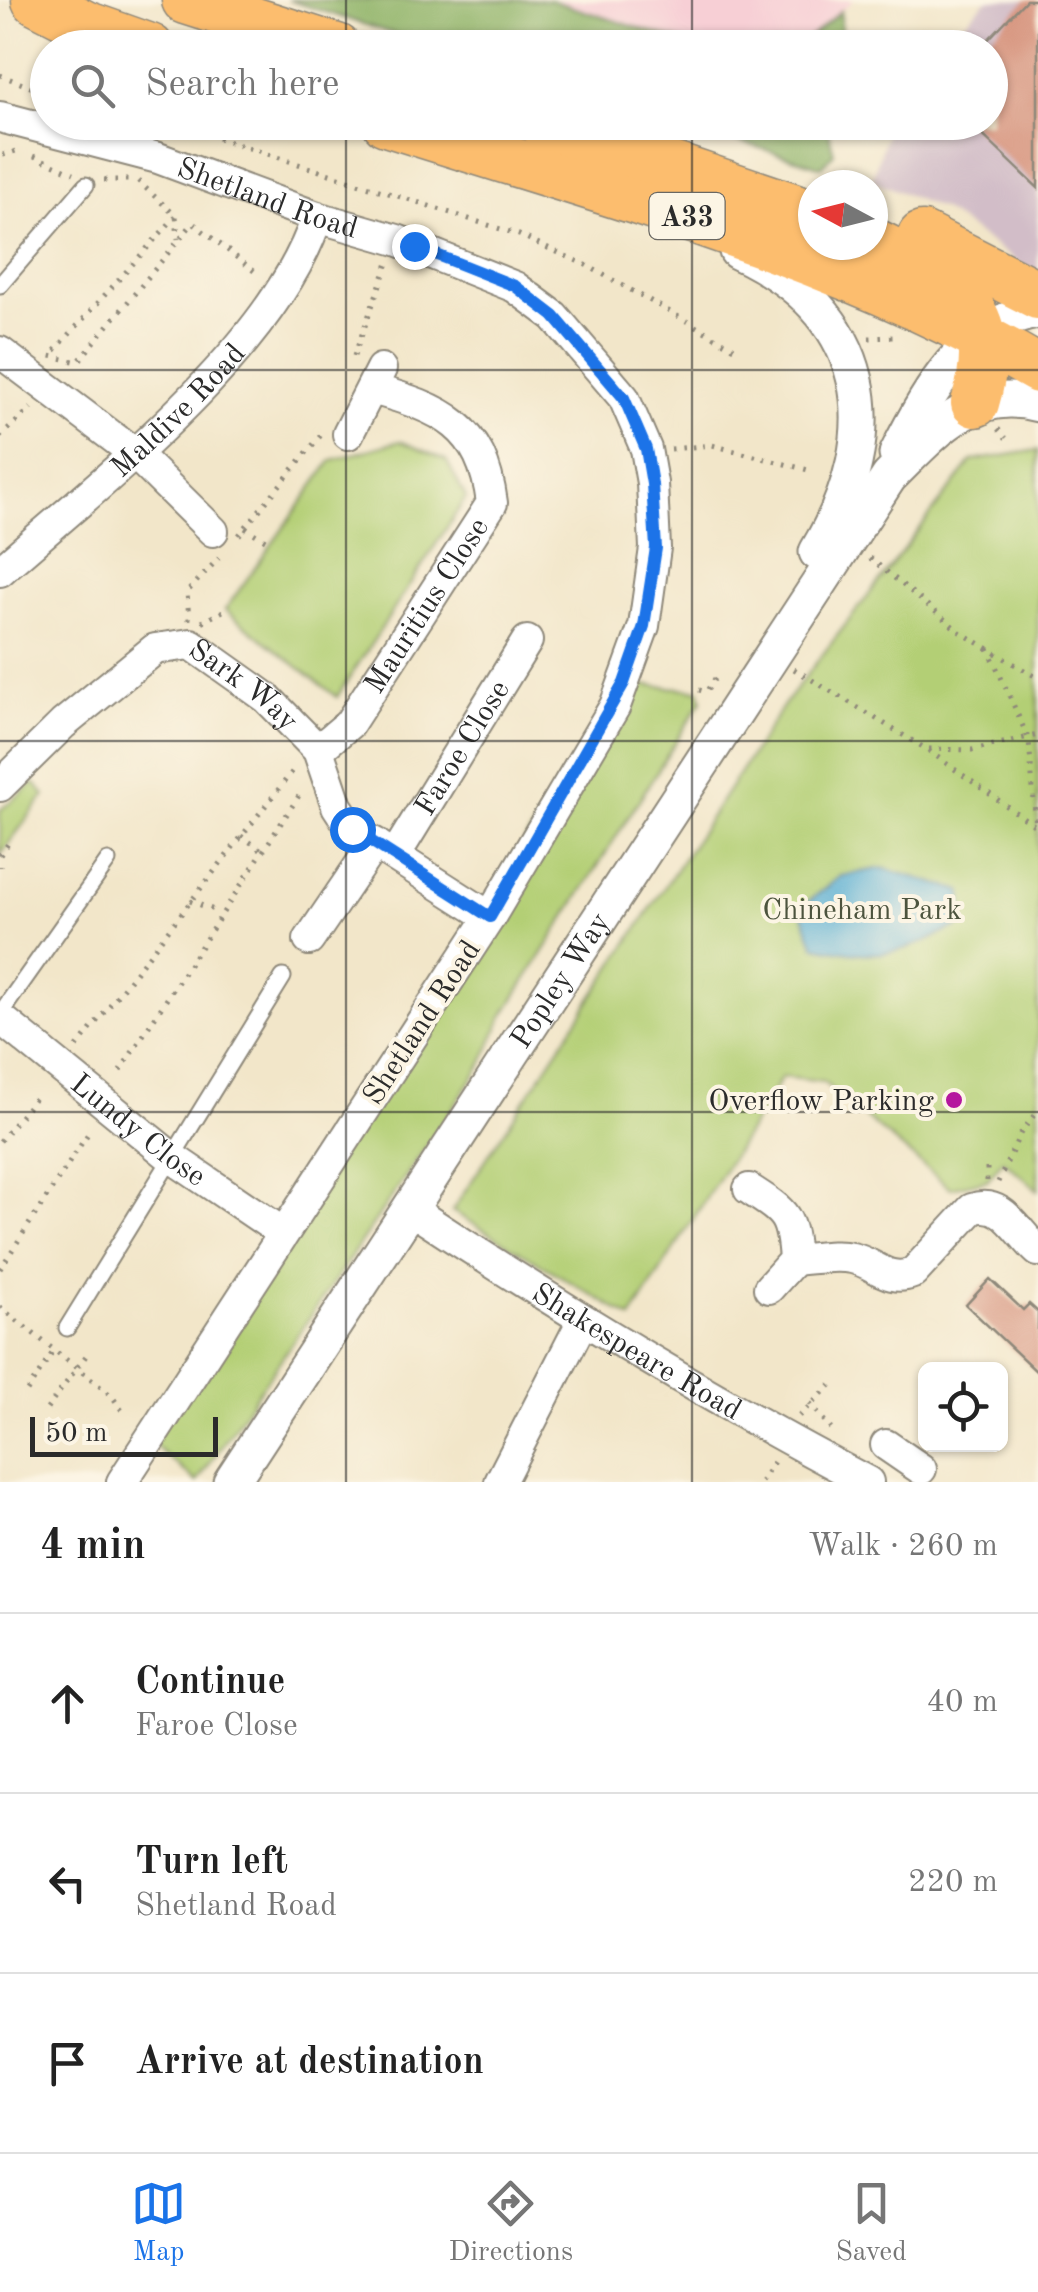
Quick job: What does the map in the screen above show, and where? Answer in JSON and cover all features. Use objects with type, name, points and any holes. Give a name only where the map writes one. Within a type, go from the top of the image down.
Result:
[{"type":"highway","points":[[36,0],[97,30]]},
{"type":"highway","points":[[187,0],[281,30]]},
{"type":"highway","name":"A33","points":[[444,140],[796,252],[979,335],[1038,369]]},
{"type":"highway","name":"A33","points":[[594,140],[798,209]]},
{"type":"highway","name":"A33","points":[[658,140],[798,185]]},
{"type":"highway","points":[[888,221],[1038,296]]},
{"type":"highway","points":[[888,250],[951,284],[969,301],[986,360],[975,404]]},
{"type":"street","name":"Shetland Road","points":[[0,118],[30,126]]},
{"type":"street","name":"Shetland Road","points":[[87,140],[158,158],[317,217],[397,240],[515,286],[554,316],[589,352],[624,398],[646,449],[656,548],[644,626],[615,706],[490,917],[122,1482]]},
{"type":"street","points":[[649,203],[758,261],[798,290],[830,320],[850,354],[858,386],[859,425],[849,482],[828,534],[779,620],[785,658]]},
{"type":"street","name":"Maldive Road","points":[[0,572],[134,453],[236,349],[310,238],[317,217]]},
{"type":"street","name":"Popley Way","points":[[231,1482],[410,1209],[785,658],[889,477],[898,450],[940,379],[979,335],[1038,311]]},
{"type":"street","points":[[0,352],[134,453],[226,539]]},
{"type":"street","points":[[338,431],[369,372]]},
{"type":"street","name":"Mauritius Close","points":[[314,768],[349,724],[492,503],[488,468],[464,428],[369,372]]},
{"type":"street","points":[[975,404],[1010,400],[1038,404]]},
{"type":"street","name":"Popley Way","points":[[889,477],[945,423],[975,404]]},
{"type":"street","name":"Faroe Close","points":[[309,940],[386,848],[527,641]]},
{"type":"street","name":"Sark Way","points":[[0,786],[63,724],[155,649],[191,644],[267,698],[314,768]]},
{"type":"street","points":[[314,768],[352,829],[490,917]]},
{"type":"street","name":"Lundy Close","points":[[0,1016],[171,1157],[283,1233]]},
{"type":"street","points":[[750,1188],[786,1213],[792,1226],[794,1260],[769,1288]]},
{"type":"street","points":[[794,1260],[854,1258],[891,1277],[902,1277],[913,1273],[972,1208],[986,1204],[1000,1208],[1038,1251]]},
{"type":"street","name":"Shakespeare Road","points":[[410,1209],[582,1322],[771,1432],[868,1482]]},
{"type":"street","points":[[500,1482],[582,1322]]},
{"type":"street","points":[[886,1445],[911,1471]]},
{"type":"lane","points":[[0,285],[86,185]]},
{"type":"lane","points":[[0,1016],[108,861]]},
{"type":"lane","points":[[67,1328],[283,978]]},
{"type":"path","points":[[0,76],[30,89]]},
{"type":"path","name":"Shetland Road","points":[[224,140],[519,235],[586,265],[740,351]]},
{"type":"path","points":[[3,155],[20,150],[89,180],[137,180],[176,216],[178,241]]},
{"type":"path","points":[[176,216],[50,356],[78,362],[193,223],[278,290]]},
{"type":"path","points":[[369,372],[393,251]]},
{"type":"path","points":[[0,436],[51,390]]},
{"type":"path","points":[[226,539],[245,528],[338,431]]},
{"type":"path","points":[[670,465],[670,448],[712,445],[808,470]]},
{"type":"path","points":[[245,528],[272,544]]},
{"type":"path","name":"Sark Way","points":[[225,610],[190,628],[187,592],[226,539]]},
{"type":"path","points":[[877,562],[960,632],[1038,678]]},
{"type":"path","points":[[988,648],[1029,740],[1037,827]]},
{"type":"path","points":[[785,658],[926,748],[1037,827]]},
{"type":"path","points":[[699,690],[706,692],[718,674]]},
{"type":"path","points":[[926,748],[972,750],[1038,736]]},
{"type":"path","points":[[79,1046],[241,836],[314,768]]},
{"type":"path","points":[[120,1071],[314,768]]},
{"type":"path","points":[[241,836],[262,850]]},
{"type":"path","points":[[0,855],[10,841]]},
{"type":"path","points":[[190,901],[219,912]]},
{"type":"path","points":[[0,1141],[38,1093]]},
{"type":"path","points":[[993,1194],[1020,1134],[1038,1110]]},
{"type":"path","points":[[0,1269],[91,1129]]},
{"type":"path","points":[[0,1307],[77,1366],[112,1396],[123,1412]]},
{"type":"path","points":[[27,1391],[55,1350]]},
{"type":"path","points":[[47,1409],[88,1353]]},
{"type":"path","points":[[810,1403],[835,1381]]},
{"type":"shaded area","points":[[550,0],[854,0],[819,30],[644,30]]},
{"type":"shaded area","points":[[987,0],[1038,0],[1038,276],[943,210],[888,187],[888,170],[875,170],[884,140],[1008,140],[1008,30],[957,30]]},
{"type":"green space","points":[[288,0],[550,0],[644,30],[381,30]]},
{"type":"green space","points":[[841,11],[841,30],[819,30]]},
{"type":"green space","points":[[734,140],[831,140],[834,153],[822,167]]},
{"type":"green space","points":[[400,441],[446,460],[466,498],[337,697],[225,610],[332,460]]},
{"type":"green space","name":"Chineham Park","points":[[1038,450],[1038,1190],[1003,1160],[987,1180],[950,1188],[823,1082],[782,1077],[631,1318],[452,1211],[786,702],[972,461]]},
{"type":"green space","points":[[624,683],[699,690],[702,700],[502,1018],[482,1065],[197,1482],[149,1441]]},
{"type":"green space","points":[[34,783],[45,795],[0,855],[0,810]]},
{"type":"water","points":[[882,868],[962,891],[964,924],[892,952],[860,953],[815,946],[800,908],[841,876]]},
{"type":"building","points":[[1026,0],[1038,0],[1038,188],[988,140],[1008,140],[1008,30],[997,30]]},
{"type":"building","points":[[990,1279],[1023,1310],[1029,1304],[1038,1312],[1038,1373],[966,1305]]},
{"type":"place","name":"Overflow Parking","points":[[954,1100]]},
{"type":"route","points":[[352,829],[490,917],[615,706],[644,626],[656,548],[646,449],[624,398],[589,352],[554,316],[515,286],[414,246]]}]
